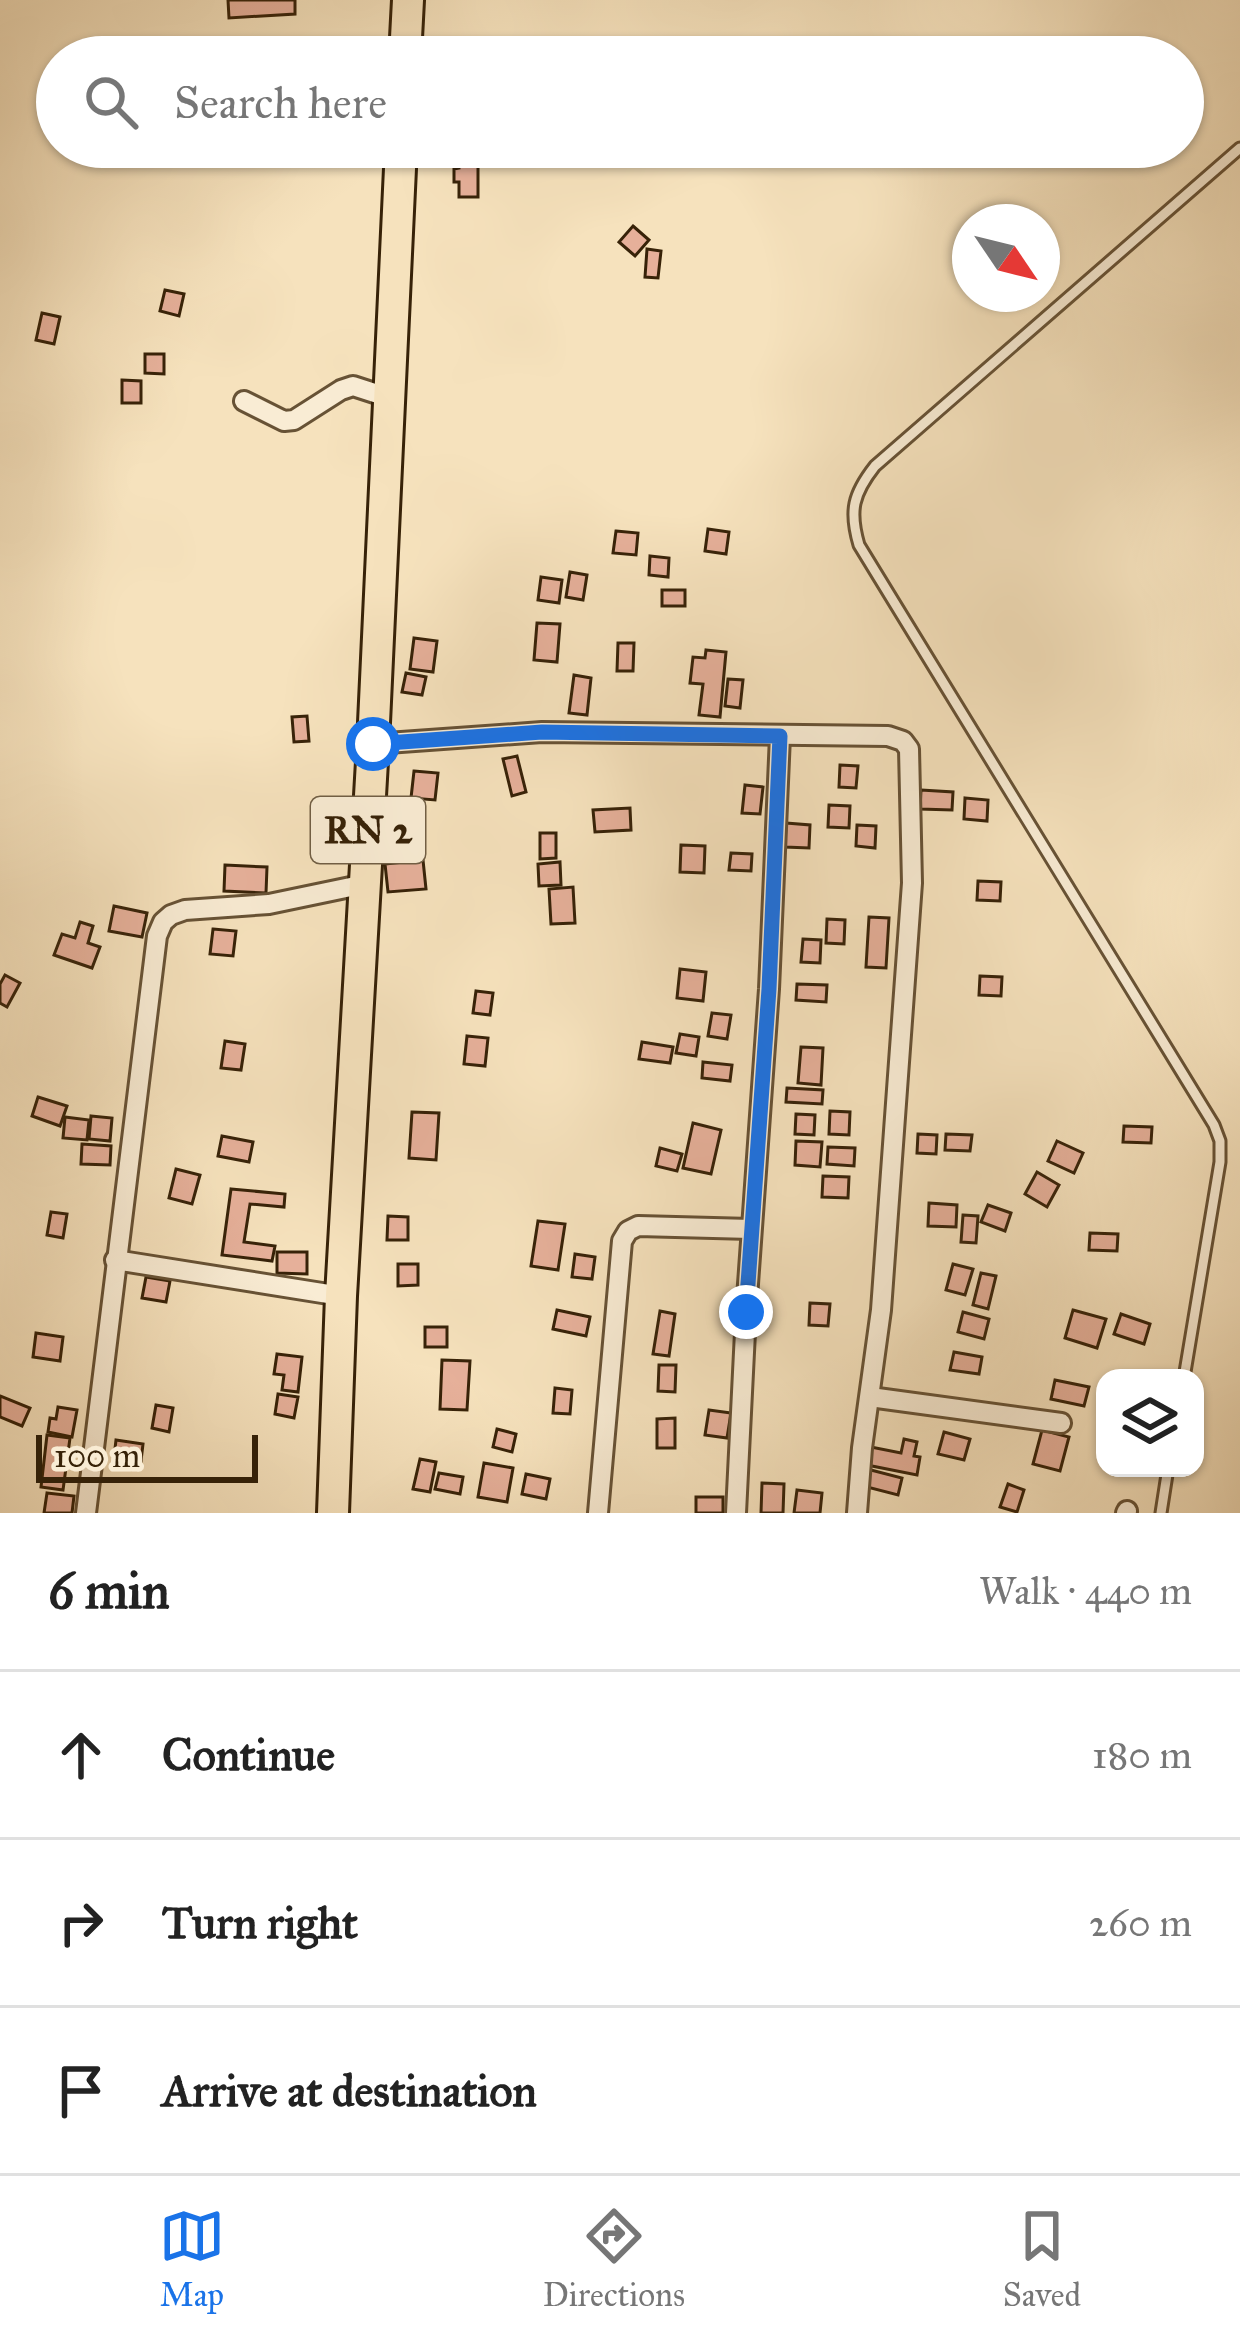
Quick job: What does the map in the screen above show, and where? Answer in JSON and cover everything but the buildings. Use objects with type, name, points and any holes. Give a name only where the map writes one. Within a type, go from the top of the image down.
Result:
[{"type":"highway","points":[[406,36],[408,0]]},
{"type":"highway","name":"RN 2","points":[[333,1513],[400,168]]},
{"type":"street","points":[[244,401],[284,421],[294,420],[353,386],[390,398]]},
{"type":"street","points":[[373,744],[542,732],[888,736],[903,741],[909,749],[912,883],[881,1310],[857,1513]]},
{"type":"street","points":[[736,1513],[780,736]]},
{"type":"street","points":[[86,1513],[157,936],[171,915],[185,910],[269,904],[365,884]]},
{"type":"street","points":[[598,1513],[622,1241],[638,1226],[752,1229]]},
{"type":"street","points":[[116,1260],[341,1296]]},
{"type":"street","points":[[870,1397],[1061,1423]]},
{"type":"lane","points":[[1186,1369],[1220,1162],[1214,1125],[859,545],[852,522],[862,482],[875,466],[1240,148]]},
{"type":"lane","points":[[1161,1513],[1167,1477]]},
{"type":"route","points":[[373,744],[542,732],[780,736],[769,989],[746,1312]]}]
